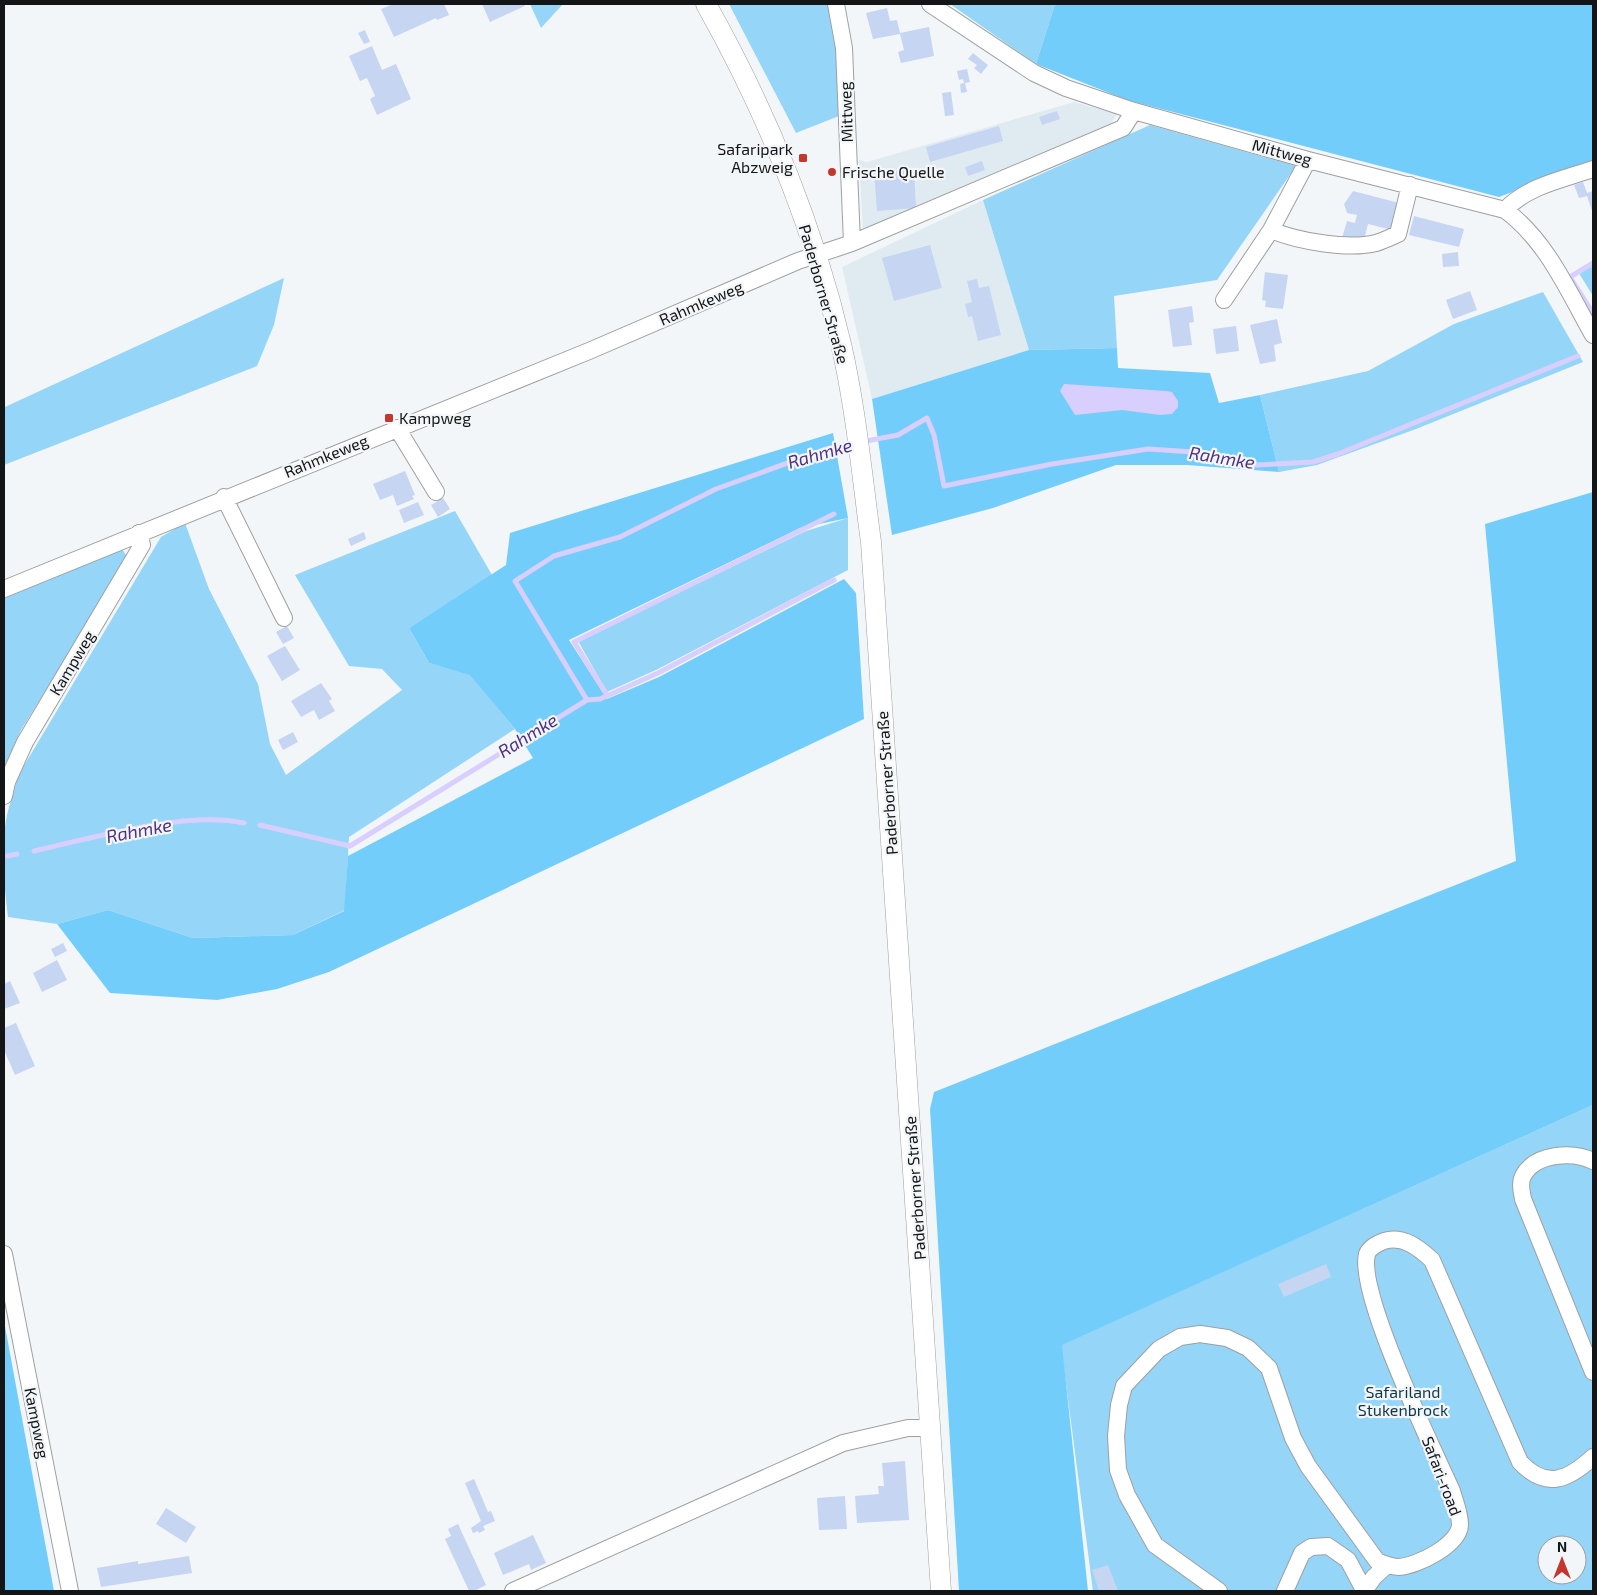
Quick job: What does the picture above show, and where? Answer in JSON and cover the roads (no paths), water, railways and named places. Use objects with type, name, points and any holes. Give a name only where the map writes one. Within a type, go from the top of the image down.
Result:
[{"type":"main road","name":"Paderborner Straße","points":[[706,4],[754,96],[816,256],[841,344],[856,429],[871,552],[941,1591]]},
{"type":"street","name":"Mittweg","points":[[836,4],[844,48],[852,243]]},
{"type":"street","name":"Mittweg","points":[[930,4],[1034,73],[1066,88],[1134,111],[1308,160],[1505,210],[1526,226],[1542,247],[1593,335]]},
{"type":"street","points":[[816,256],[852,243],[1123,128],[1134,111]]},
{"type":"street","points":[[1224,300],[1271,230],[1308,160]]},
{"type":"street","points":[[1505,210],[1514,200],[1526,193],[1593,169]]},
{"type":"street","points":[[1271,230],[1287,237],[1340,244],[1358,246],[1376,243],[1398,234],[1410,185]]},
{"type":"street","name":"Rahmkeweg","points":[[4,588],[224,497],[589,351],[798,261],[816,256]]},
{"type":"street","points":[[397,428],[436,492]]},
{"type":"street","points":[[224,497],[284,618]]},
{"type":"street","name":"Kampweg","points":[[4,796],[7,782],[26,742],[142,545],[139,533]]},
{"type":"street","points":[[1593,1161],[1584,1156],[1552,1157],[1531,1166],[1522,1177],[1521,1188],[1523,1199],[1593,1372]]},
{"type":"street","name":"Safari-road","points":[[1387,1565],[1399,1566],[1416,1563],[1436,1553],[1452,1540],[1460,1527],[1458,1509],[1452,1491],[1386,1340],[1366,1266],[1367,1253],[1373,1246],[1385,1240],[1400,1240],[1418,1247],[1432,1260],[1520,1462],[1530,1473],[1544,1479],[1561,1478],[1579,1470],[1593,1457]]},
{"type":"street","name":"Kampweg","points":[[4,1254],[70,1591]]},
{"type":"street","points":[[1219,1591],[1155,1545],[1127,1495],[1118,1470],[1116,1436],[1119,1405],[1124,1386],[1159,1349],[1180,1337],[1200,1334],[1227,1338],[1248,1348],[1269,1368],[1293,1438],[1308,1466],[1377,1561],[1387,1565],[1364,1591],[1348,1560],[1328,1546],[1311,1547],[1302,1553],[1285,1591]]},
{"type":"street","points":[[513,1591],[843,1443],[908,1428],[931,1428]]},
{"type":"waterway","points":[[1593,263],[1570,277],[1593,313]]},
{"type":"waterway","name":"Rahmke","points":[[861,442],[898,435],[927,418],[934,435],[944,486],[1052,464],[1148,449],[1193,452],[1257,465],[1313,462],[1338,454],[1578,356]]},
{"type":"waterway","name":"Rahmke","points":[[260,825],[350,846],[587,700],[515,581],[554,556],[620,537],[716,489],[826,449],[853,443]]},
{"type":"waterway","name":"Rahmke","points":[[607,695],[574,642],[834,514]]},
{"type":"waterway","points":[[587,700],[600,699],[658,673],[834,580]]},
{"type":"waterway","name":"Rahmke","points":[[34,851],[139,827],[168,823],[195,820],[221,820],[244,823]]},
{"type":"waterway","name":"Rahmke","points":[[7,856],[17,854]]},
{"type":"place","name":"Safaripark Abzweig","points":[[803,158]]},
{"type":"place","name":"Frische Quelle","points":[[832,172]]},
{"type":"place","name":"Kampweg","points":[[389,418]]},
{"type":"park label","name":"Safariland Stukenbrock","points":[[1403,1401]]}]
